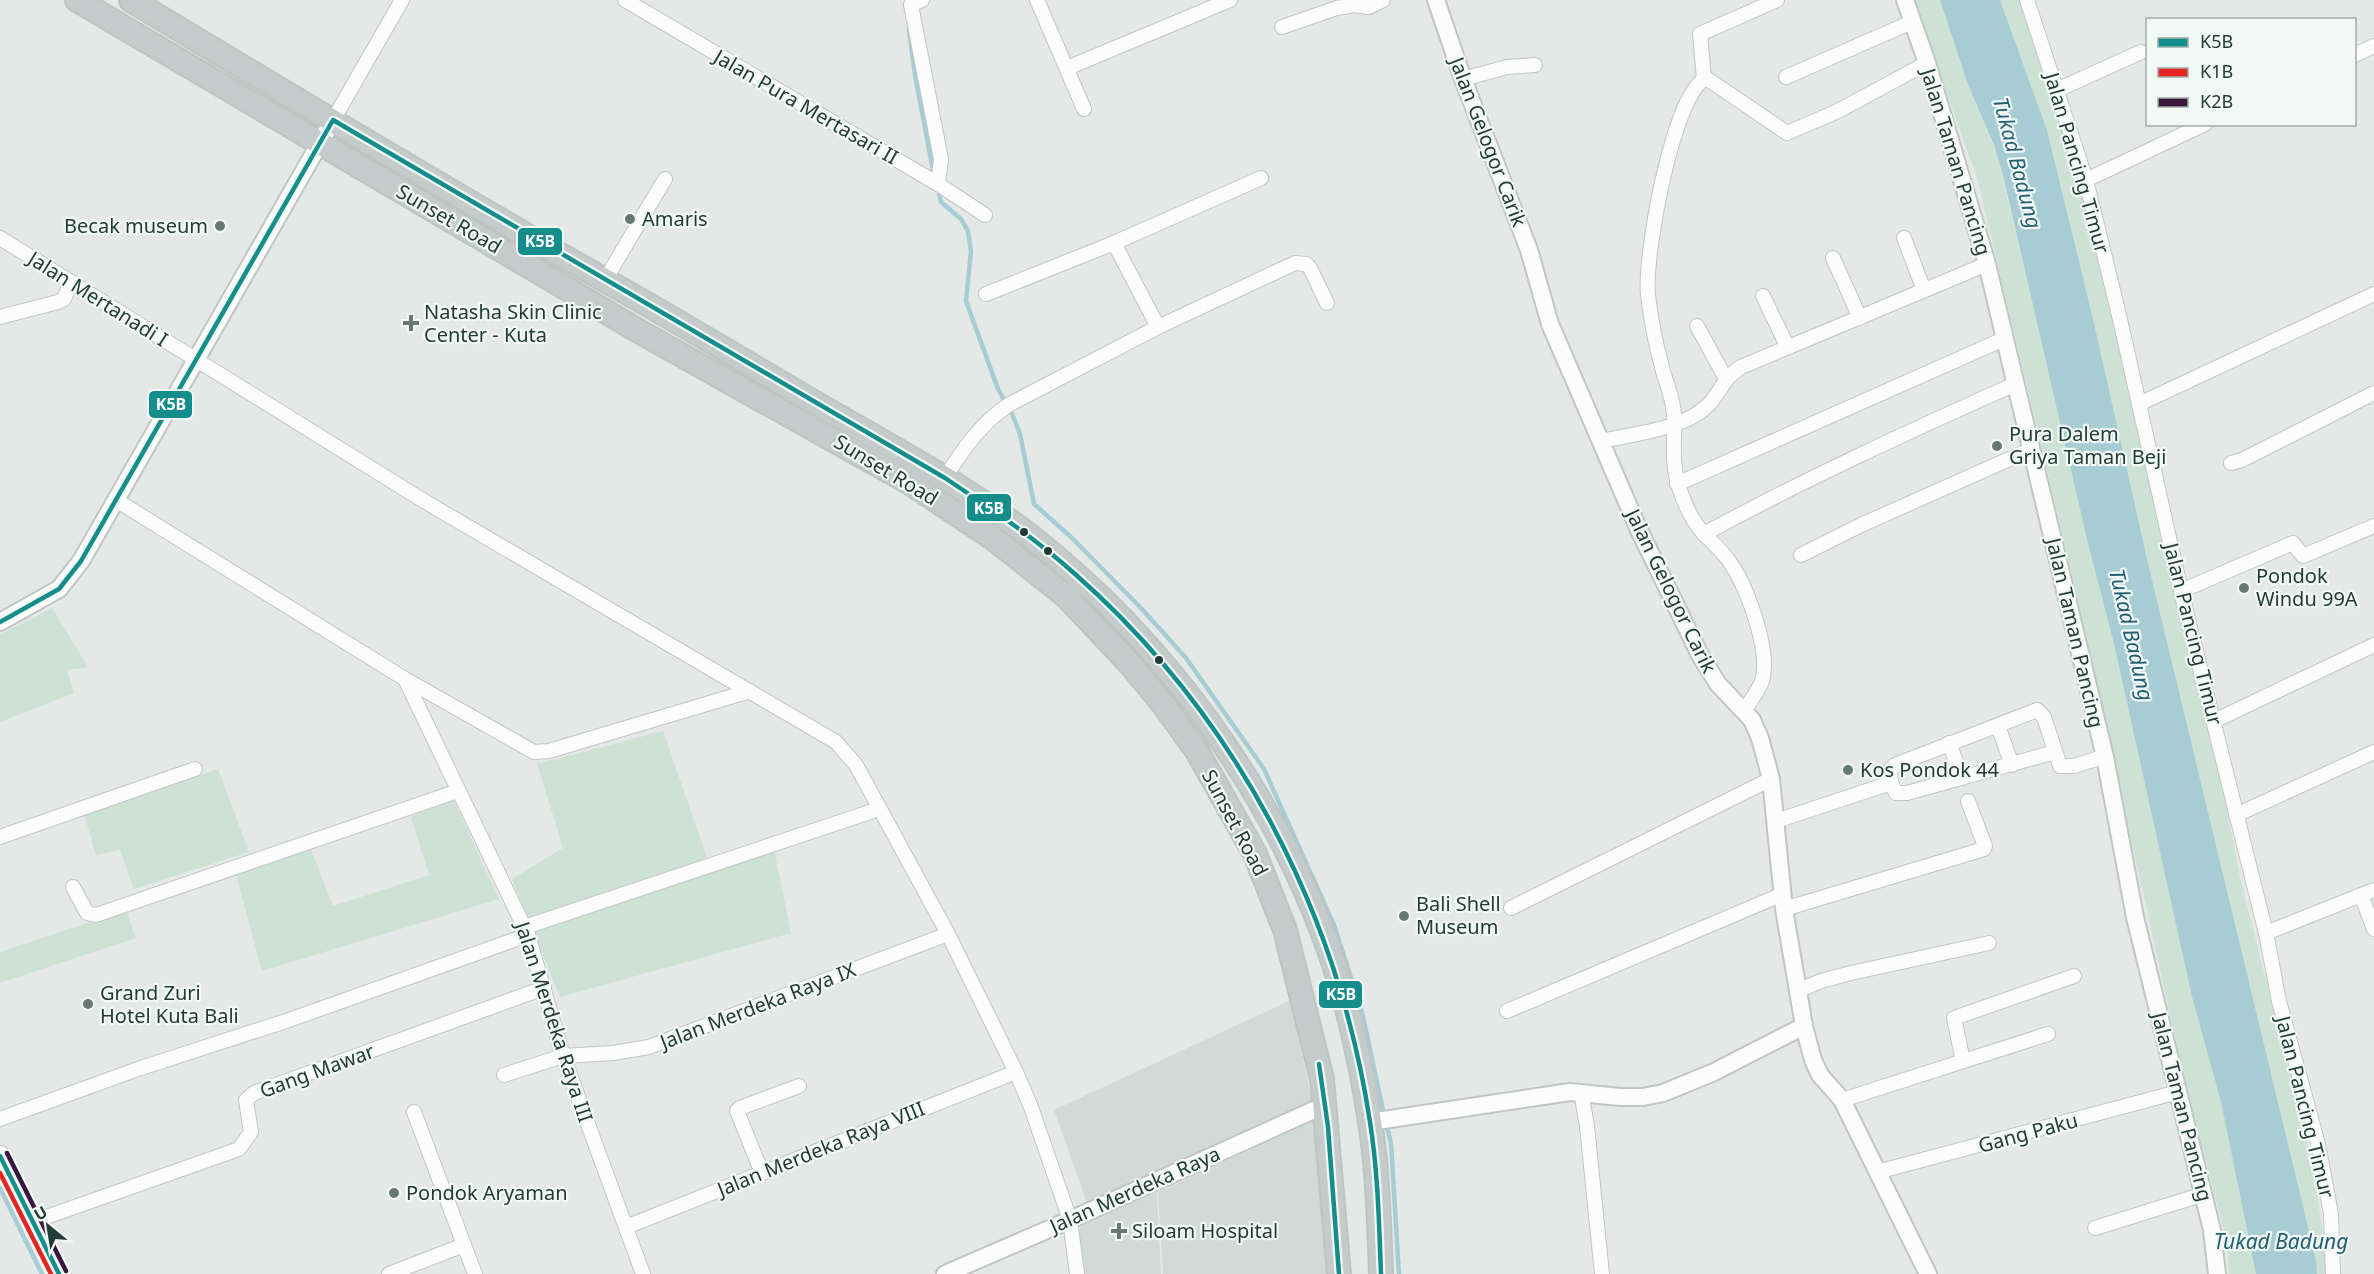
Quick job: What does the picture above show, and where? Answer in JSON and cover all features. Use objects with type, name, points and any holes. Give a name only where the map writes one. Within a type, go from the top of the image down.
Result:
[{"type":"highway","name":"Sunset Road","points":[[77,0],[642,333],[910,483],[994,539],[1066,596],[1131,665],[1163,704],[1197,751],[1249,840],[1285,930],[1322,1079],[1340,1274]]},
{"type":"highway","name":"Sunset Road","points":[[131,0],[945,478],[1029,535],[1112,609],[1162,663],[1201,711],[1241,772],[1280,840],[1314,913],[1328,949],[1355,1043],[1370,1122],[1376,1170],[1381,1274]]},
{"type":"main road","points":[[0,1156],[59,1274]]},
{"type":"street","points":[[0,622],[59,589],[69,579],[402,0]]},
{"type":"street","name":"Jalan Pura Mertasari II","points":[[625,0],[938,184],[985,215]]},
{"type":"street","points":[[921,0],[911,5],[941,159],[938,184]]},
{"type":"street","points":[[1037,0],[1084,109]]},
{"type":"street","points":[[1067,68],[1230,0]]},
{"type":"street","points":[[1281,27],[1337,8],[1354,5],[1369,7],[1383,0]]},
{"type":"street","name":"Jalan Gelogor Carik","points":[[1436,0],[1463,79],[1529,250],[1550,324],[1639,530],[1691,639],[1718,684],[1752,720],[1760,738],[1771,779],[1783,901],[1797,991],[1816,1068],[1842,1100],[1928,1274]]},
{"type":"street","points":[[1704,79],[1700,34],[1777,0]]},
{"type":"street","name":"Jalan Taman Pancing","points":[[1905,0],[1927,63],[1987,264],[2105,757],[2135,917],[2204,1194],[2212,1230],[2217,1274]]},
{"type":"street","name":"Jalan Pancing Timur","points":[[2027,0],[2086,180],[2181,591],[2266,933],[2279,1001],[2318,1144],[2331,1214],[2333,1274]]},
{"type":"street","points":[[1786,77],[1912,22]]},
{"type":"street","points":[[2356,55],[2374,46]]},
{"type":"street","points":[[2057,90],[2141,52]]},
{"type":"street","points":[[1704,79],[1732,95],[1785,133],[1838,111],[1927,63]]},
{"type":"street","points":[[1463,79],[1507,67],[1535,65]]},
{"type":"street","points":[[1704,79],[1698,83],[1686,105],[1675,133],[1651,238],[1649,302],[1655,340],[1671,397],[1677,484],[1685,503],[1704,534],[1730,562],[1754,614],[1763,646],[1765,655],[1762,681],[1744,712]]},
{"type":"street","points":[[2086,180],[2201,126]]},
{"type":"street","points":[[986,294],[1114,243],[1261,178]]},
{"type":"street","points":[[605,280],[665,179]]},
{"type":"street","name":"Jalan Mertanadi I","points":[[0,238],[434,507],[836,742],[856,765],[948,934],[1016,1072],[1031,1107],[1070,1220],[1077,1274]]},
{"type":"street","points":[[1904,238],[1924,290]]},
{"type":"street","points":[[1114,243],[1158,327]]},
{"type":"street","points":[[1833,258],[1860,318]]},
{"type":"street","points":[[945,478],[958,457],[993,415],[1158,327],[1301,262],[1310,268],[1327,303]]},
{"type":"street","points":[[1601,441],[1689,419],[1706,408],[1726,379],[1741,367],[1987,264]]},
{"type":"street","points":[[0,317],[58,302],[64,299],[71,282]]},
{"type":"street","points":[[2139,404],[2374,294]]},
{"type":"street","points":[[1763,296],[1787,346]]},
{"type":"street","points":[[1697,326],[1726,379]]},
{"type":"street","points":[[1677,484],[2004,339]]},
{"type":"street","points":[[1704,534],[1760,503],[1895,438],[2015,384]]},
{"type":"street","points":[[2231,463],[2242,460],[2374,393]]},
{"type":"street","points":[[1801,555],[1861,525],[2032,449]]},
{"type":"street","points":[[116,500],[405,678],[527,749],[542,753],[750,691]]},
{"type":"street","points":[[2181,591],[2293,543],[2301,555],[2306,555],[2374,526]]},
{"type":"street","points":[[2214,721],[2374,645]]},
{"type":"street","name":"Jalan Merdeka Raya III","points":[[405,678],[527,931],[563,1056],[643,1274]]},
{"type":"street","points":[[2055,752],[1901,794],[1896,792],[1891,783],[1892,767],[2037,710],[2041,712],[2060,766],[2096,759]]},
{"type":"street","points":[[1998,726],[2012,765]]},
{"type":"street","points":[[1949,743],[1962,778]]},
{"type":"street","points":[[2236,815],[2374,752]]},
{"type":"street","points":[[0,837],[195,769]]},
{"type":"street","points":[[1511,908],[1771,779]]},
{"type":"street","points":[[1776,821],[1891,783]]},
{"type":"street","points":[[73,887],[83,908],[89,915],[96,915],[458,791]]},
{"type":"street","points":[[1507,1011],[1783,901],[1984,849],[1985,845],[1968,801]]},
{"type":"street","points":[[0,1119],[138,1069],[286,1021],[527,931],[879,809]]},
{"type":"street","points":[[2266,933],[2367,893],[2374,929]]},
{"type":"street","name":"Jalan Merdeka Raya IX","points":[[504,1075],[563,1056],[613,1053],[649,1047],[948,934]]},
{"type":"street","points":[[1797,991],[1821,981],[1851,973],[1989,942]]},
{"type":"street","points":[[1963,1061],[1954,1018],[2074,976]]},
{"type":"street","name":"Gang Mawar","points":[[32,1222],[234,1152],[244,1145],[251,1132],[246,1100],[254,1093],[544,988]]},
{"type":"street","points":[[1370,1122],[1581,1092],[1620,1097],[1643,1097],[1663,1093],[1712,1073],[1804,1026]]},
{"type":"street","points":[[1842,1100],[2048,1034]]},
{"type":"street","name":"Jalan Merdeka Raya VIII","points":[[626,1227],[1016,1072]]},
{"type":"street","points":[[762,1173],[738,1109],[799,1086]]},
{"type":"street","points":[[1581,1092],[1587,1126],[1602,1274]]},
{"type":"street","name":"Gang Paku","points":[[1877,1172],[2178,1092]]},
{"type":"street","name":"Jalan Merdeka Raya","points":[[945,1274],[1325,1105]]},
{"type":"street","points":[[414,1112],[475,1274]]},
{"type":"street","points":[[2096,1228],[2204,1194]]},
{"type":"street","points":[[389,1274],[464,1245]]},
{"type":"shaded area","points":[[1291,1000],[1312,1101],[1087,1203],[1054,1110]]},
{"type":"shaded area","points":[[1324,1116],[1326,1274],[1163,1274],[1158,1192]]},
{"type":"shaded area","name":"Siloam Hospital","points":[[1157,1192],[1161,1274],[1083,1274],[1078,1235],[1080,1227]]},
{"type":"green space","points":[[1913,0],[1940,0],[1967,82],[1997,155],[2114,644],[2192,997],[2221,1102],[2256,1274],[2229,1274],[2228,1246],[2185,1081],[2064,540],[1977,178]]},
{"type":"green space","points":[[2000,0],[2021,0],[2078,174],[2218,764],[2240,877],[2314,1170],[2328,1274],[2317,1274],[2316,1260],[2148,563],[2094,323],[2047,130]]},
{"type":"green space","points":[[52,608],[88,667],[67,670],[74,693],[0,722],[0,635]]},
{"type":"green space","points":[[663,731],[710,866],[773,844],[791,933],[560,997],[512,879],[563,848],[537,764]]},
{"type":"green space","points":[[218,769],[249,852],[134,889],[120,850],[96,855],[84,814]]},
{"type":"green space","points":[[453,799],[499,899],[262,971],[236,875],[311,849],[333,906],[429,875],[411,817]]},
{"type":"green space","points":[[126,910],[136,938],[0,983],[0,952]]},
{"type":"water","name":"Tukad Badung","points":[[1940,0],[2000,0],[2047,130],[2094,323],[2148,563],[2316,1260],[2317,1274],[2256,1274],[2221,1102],[2192,997],[2114,644],[2087,539],[2004,180],[1995,148],[1967,82]]},
{"type":"waterway","points":[[909,29],[915,75],[934,175]]},
{"type":"waterway","points":[[938,189],[941,202],[961,219],[968,231],[971,251],[966,301],[998,389],[1020,434],[1034,504],[1071,537],[1141,608],[1186,658],[1264,769],[1334,925],[1362,1012],[1384,1115]]},
{"type":"waterway","points":[[1386,1123],[1391,1143],[1399,1274]]},
{"type":"waterway","points":[[0,1188],[42,1274]]},
{"type":"transit line","name":"K5B","points":[[0,622],[59,589],[81,561],[333,120],[945,478],[1044,548],[1075,574],[1133,630],[1185,690],[1231,754],[1271,822],[1305,894],[1333,968],[1355,1044],[1373,1141],[1381,1274]]},
{"type":"transit line","name":"K5B","points":[[1319,1064],[1328,1127],[1339,1274]]},
{"type":"transit line","name":"K2B","points":[[7,1153],[66,1271]]},
{"type":"transit line","name":"K5B","points":[[0,1156],[59,1274]]},
{"type":"transit line","name":"K1B","points":[[0,1173],[51,1274]]},
{"type":"place","name":"Amaris","points":[[630,219]]},
{"type":"place","name":"Becak museum","points":[[220,226]]},
{"type":"place","name":"Natasha Skin Clinic Center - Kuta","points":[[411,323]]},
{"type":"place","name":"Pura Dalem Griya Taman Beji","points":[[1997,446]]},
{"type":"place","name":"Pondok Windu 99A","points":[[2244,588]]},
{"type":"place","name":"Kos Pondok 44","points":[[1848,770]]},
{"type":"place","name":"Bali Shell Museum","points":[[1404,916]]},
{"type":"place","name":"Grand Zuri Hotel Kuta Bali","points":[[88,1004]]},
{"type":"place","name":"Pondok Aryaman","points":[[394,1193]]},
{"type":"place","name":"Siloam Hospital","points":[[1119,1231]]}]
